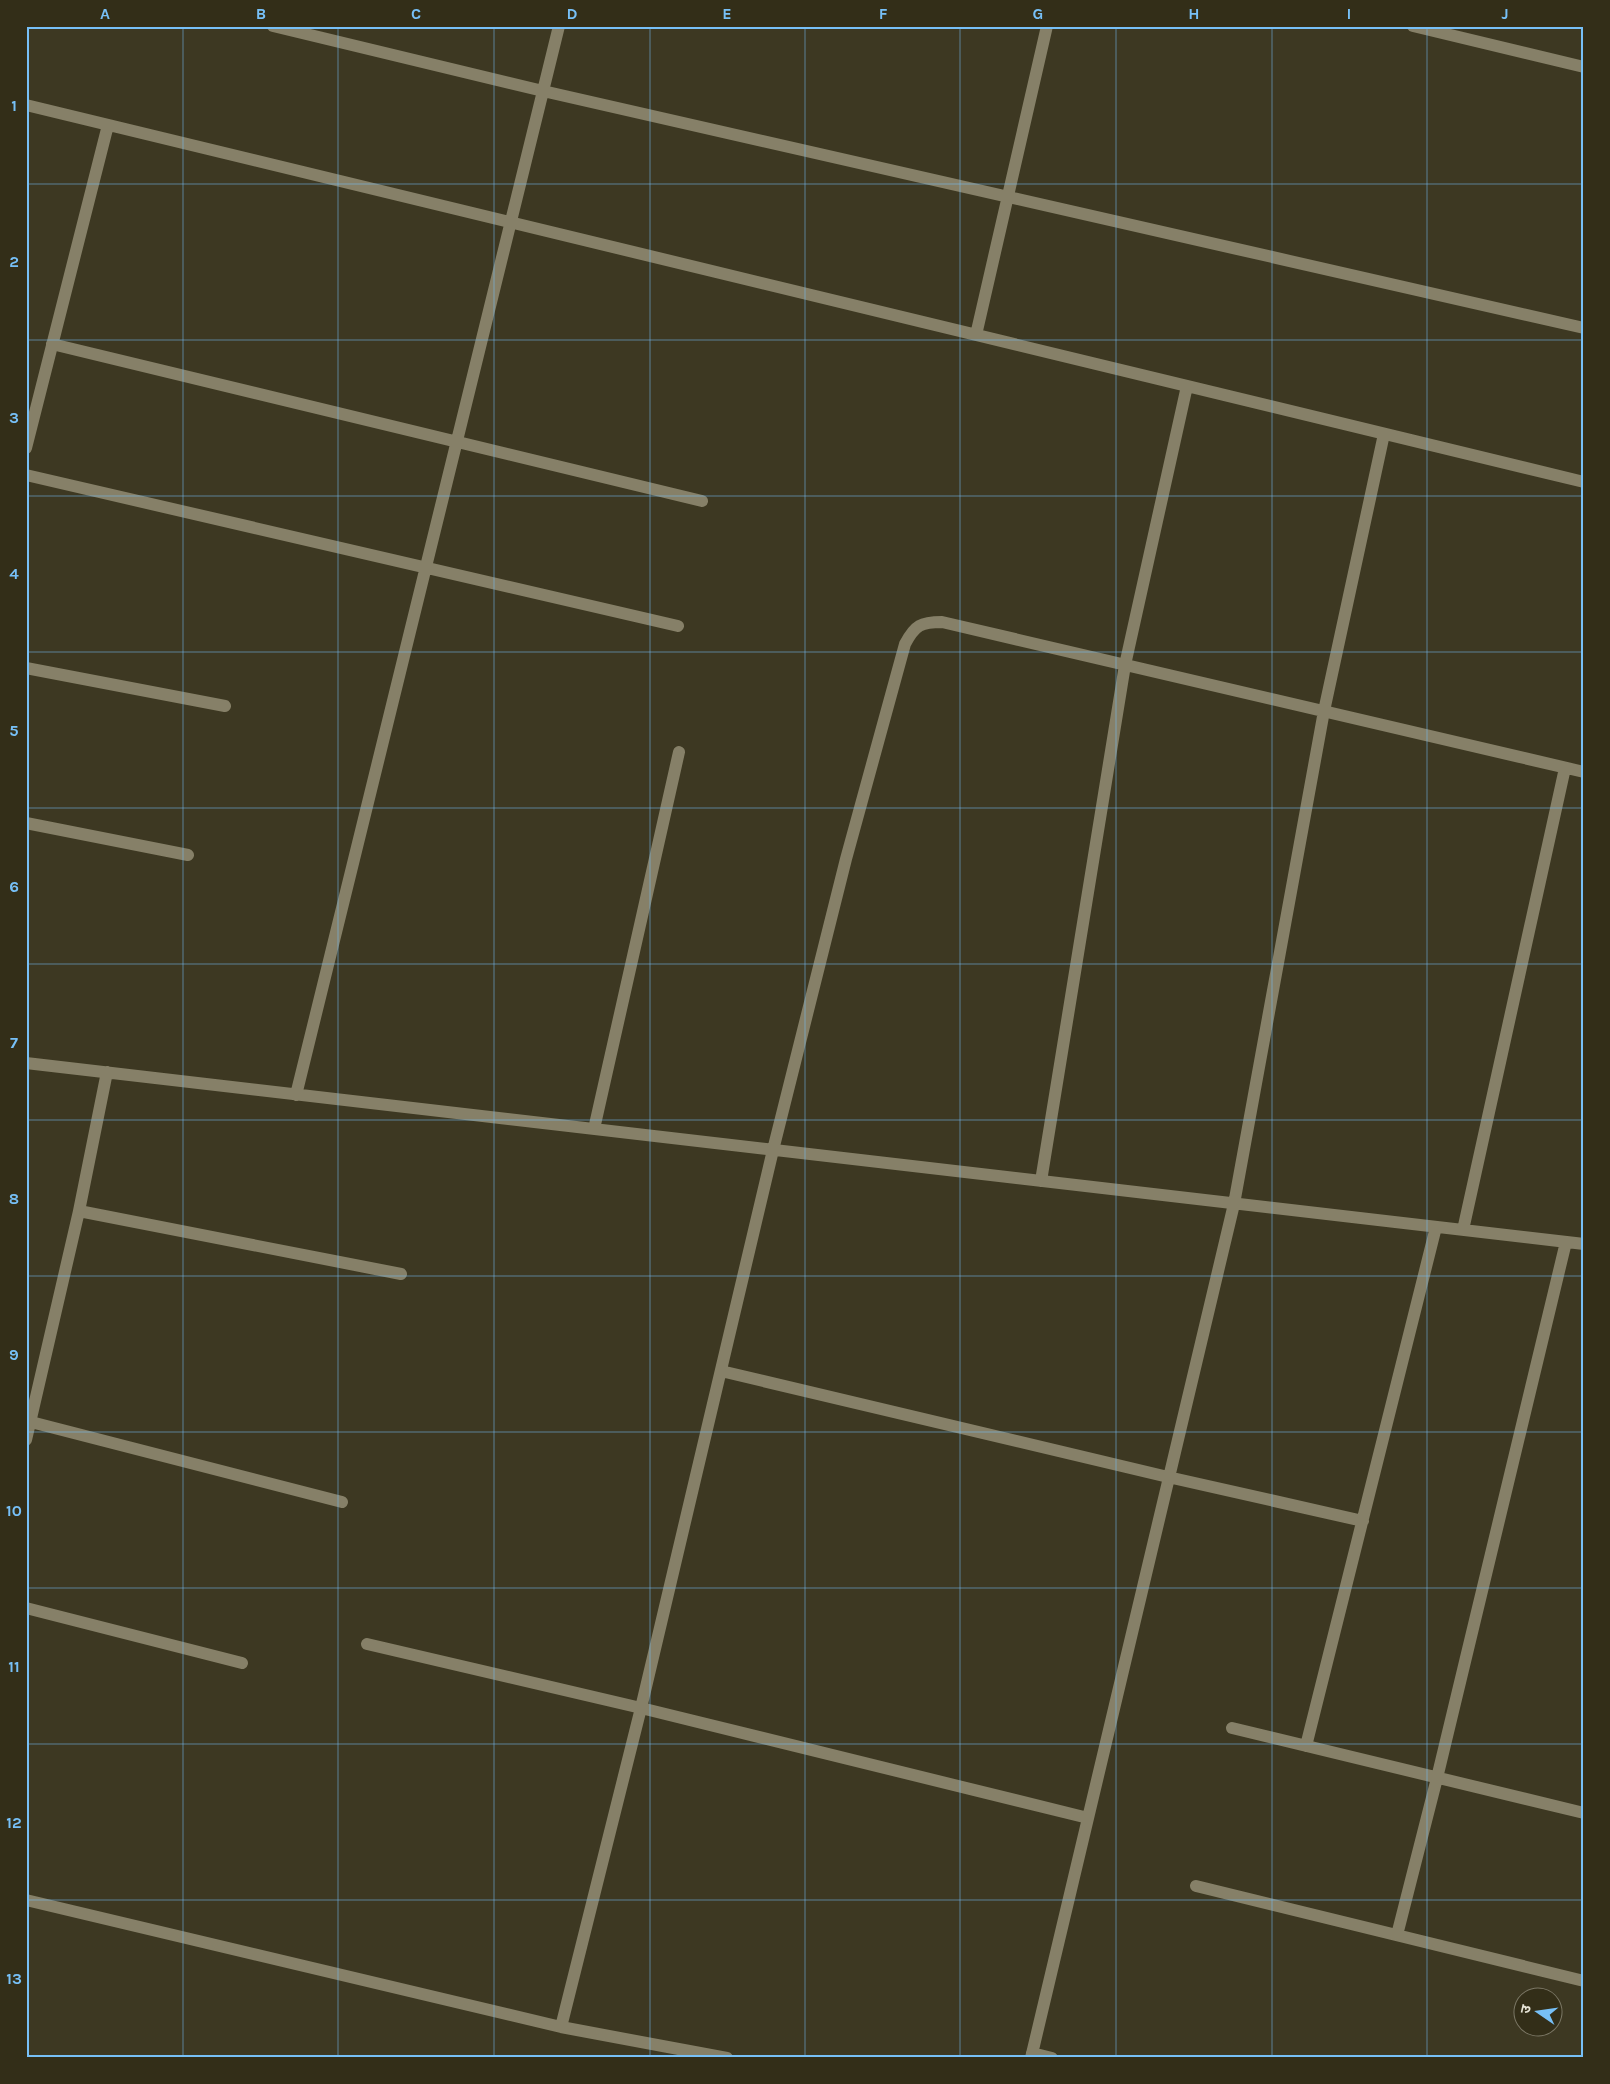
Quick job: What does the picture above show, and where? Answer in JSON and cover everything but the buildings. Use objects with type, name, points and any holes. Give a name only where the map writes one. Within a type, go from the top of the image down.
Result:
[{"type":"street","points":[[274,26],[543,91],[1584,328]]},
{"type":"street","points":[[296,1095],[559,26]]},
{"type":"street","points":[[976,335],[1047,26]]},
{"type":"street","points":[[1413,26],[1584,67]]},
{"type":"street","points":[[26,105],[512,221],[1584,482]]},
{"type":"street","points":[[26,448],[108,125]]},
{"type":"street","points":[[52,344],[702,500]]},
{"type":"street","points":[[1041,1181],[1125,665],[1187,386]]},
{"type":"street","points":[[1052,2058],[1031,2055],[1234,1204],[1324,711],[1384,434]]},
{"type":"street","points":[[26,475],[678,626]]},
{"type":"street","points":[[561,2027],[641,1708],[773,1150],[848,850],[905,644],[913,630],[926,622],[942,622],[1584,772]]},
{"type":"street","points":[[26,668],[225,706]]},
{"type":"street","points":[[594,1129],[679,752]]},
{"type":"street","points":[[1463,1230],[1565,768]]},
{"type":"street","points":[[26,823],[188,856]]},
{"type":"street","points":[[26,1063],[1584,1244]]},
{"type":"street","points":[[26,1440],[79,1211],[107,1072]]},
{"type":"street","points":[[79,1211],[401,1274]]},
{"type":"street","points":[[1306,1746],[1436,1227]]},
{"type":"street","points":[[1397,1936],[1566,1242]]},
{"type":"street","points":[[721,1371],[1168,1477],[1363,1521]]},
{"type":"street","points":[[31,1422],[342,1502]]},
{"type":"street","points":[[26,1608],[242,1663]]},
{"type":"street","points":[[367,1644],[641,1708],[1088,1818]]},
{"type":"street","points":[[1232,1728],[1584,1813]]},
{"type":"street","points":[[1196,1886],[1584,1981]]},
{"type":"street","points":[[26,1900],[561,2027],[727,2058]]}]
